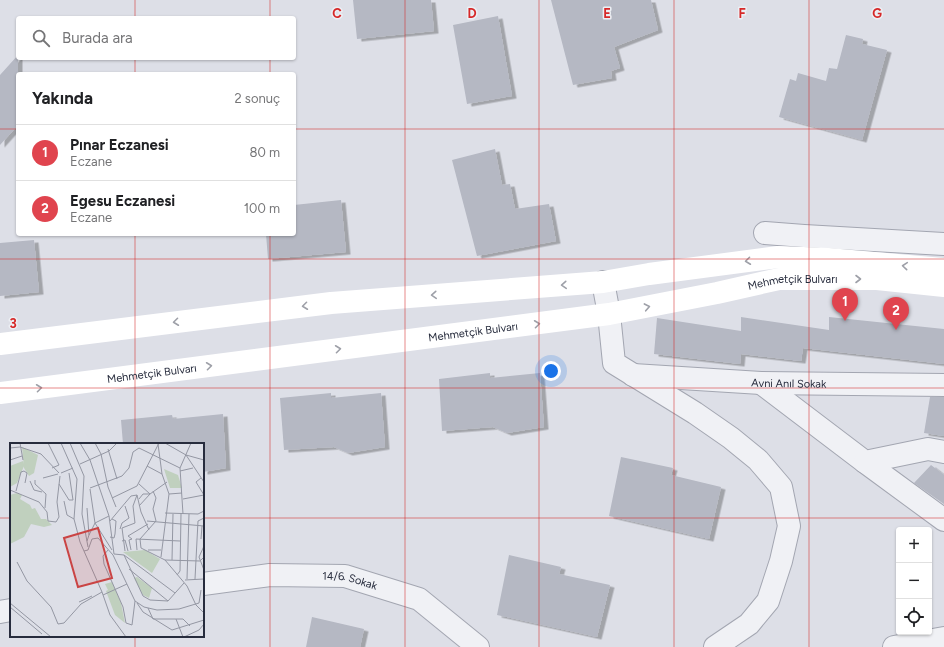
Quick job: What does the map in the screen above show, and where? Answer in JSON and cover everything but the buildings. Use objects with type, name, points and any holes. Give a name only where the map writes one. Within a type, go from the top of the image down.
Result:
[{"type":"main road","name":"Mehmetçik Bulvarı","points":[[0,344],[331,303],[603,282],[656,273],[778,257],[828,259],[944,270]]},
{"type":"main road","name":"Mehmetçik Bulvarı","points":[[0,393],[609,314],[717,293],[779,279],[877,279],[944,286]]},
{"type":"street","points":[[779,279],[778,257],[765,233],[944,244]]},
{"type":"street","points":[[603,282],[609,314],[614,363],[696,412],[758,460],[781,487],[788,526],[781,561],[768,601],[749,624],[715,647]]},
{"type":"street","name":"Avni Anıl Sokak","points":[[633,375],[761,383],[944,385]]},
{"type":"street","points":[[761,383],[944,520]]},
{"type":"street","points":[[865,462],[928,449],[944,452]]},
{"type":"street","name":"14/6. Sokak","points":[[204,584],[270,574],[345,576],[419,599],[478,647]]},
{"type":"street","points":[[0,612],[10,610]]},
{"type":"street","points":[[894,647],[944,638]]},
{"type":"place","name":"Pınar Eczanesi","points":[[845,321]]},
{"type":"place","name":"Egesu Eczanesi","points":[[896,330]]}]
